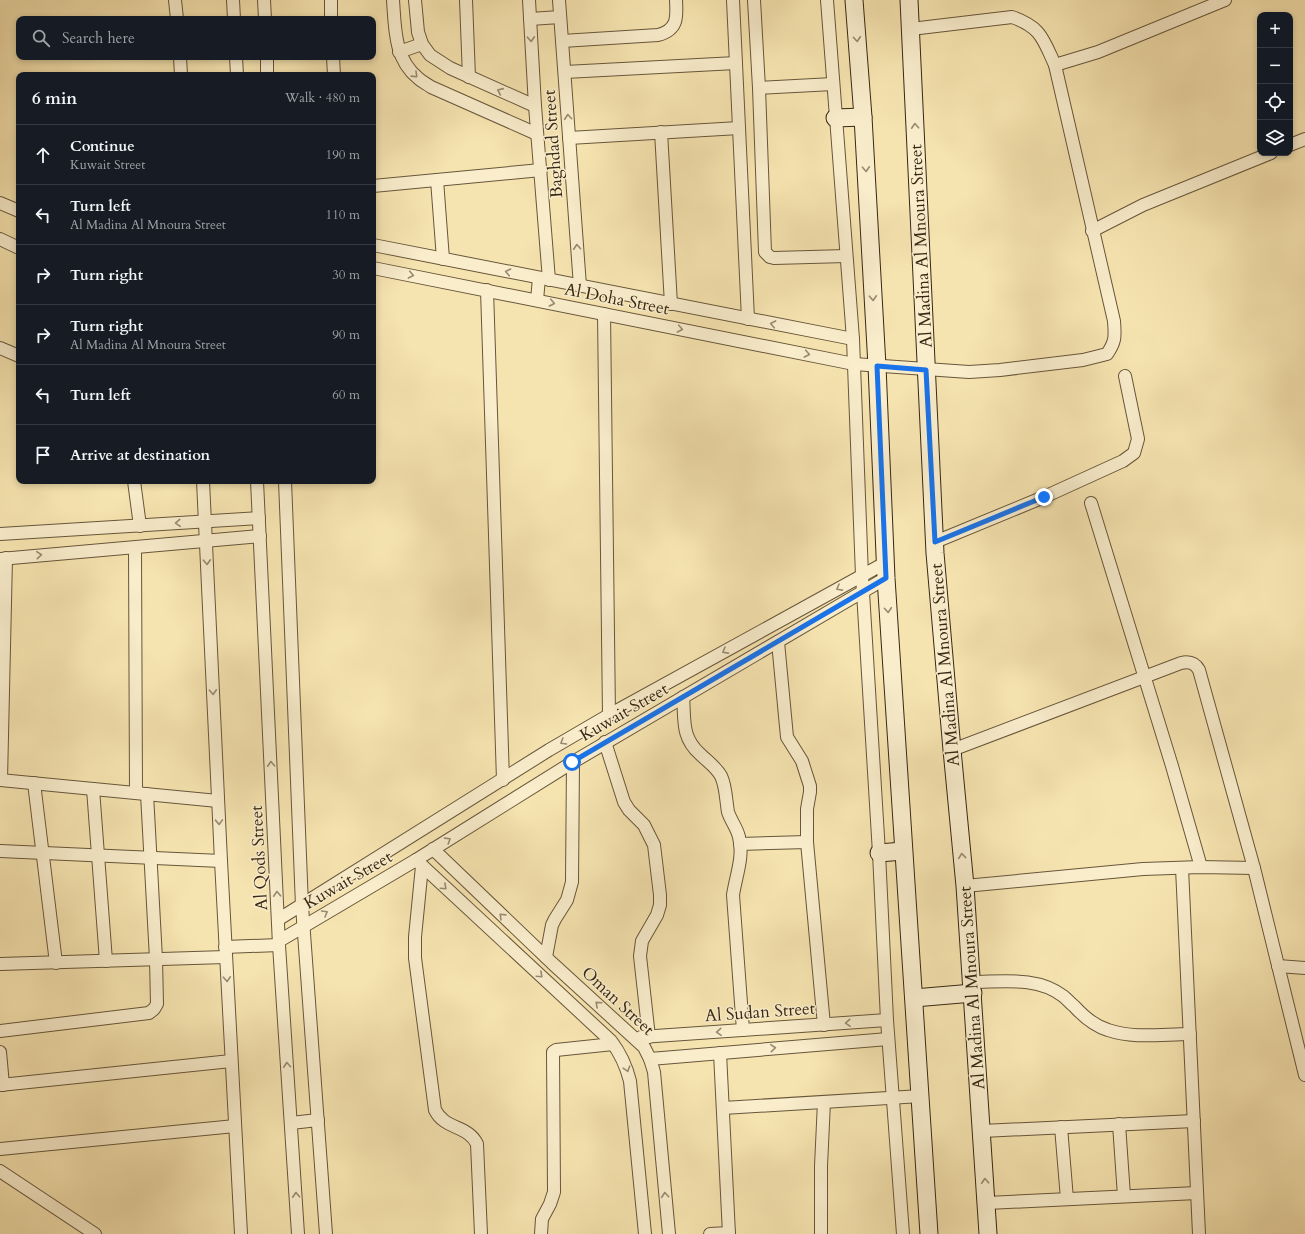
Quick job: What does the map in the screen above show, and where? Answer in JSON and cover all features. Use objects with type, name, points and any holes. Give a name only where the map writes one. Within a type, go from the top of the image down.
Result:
[{"type":"main road","points":[[854,0],[863,117],[877,366],[886,570],[929,1234]]},
{"type":"main road","name":"Al Madina Al Mnoura Street","points":[[909,0],[935,542],[965,886],[988,1234]]},
{"type":"main road","points":[[835,118],[863,117]]},
{"type":"main road","points":[[879,853],[904,852]]},
{"type":"main road","points":[[914,998],[972,987]]},
{"type":"street","points":[[175,0],[177,16]]},
{"type":"street","points":[[233,0],[234,16]]},
{"type":"street","points":[[264,0],[265,16]]},
{"type":"street","points":[[330,0],[331,16]]},
{"type":"street","points":[[393,0],[399,52],[407,66],[417,78],[431,87],[537,134]]},
{"type":"street","points":[[415,0],[418,32],[422,44],[430,55],[441,63],[469,77],[535,106]]},
{"type":"street","points":[[466,0],[469,77]]},
{"type":"street","name":"Baghdad Street","points":[[529,0],[535,106],[541,170],[544,279],[537,300]]},
{"type":"street","name":"Baghdad Street","points":[[559,0],[580,286]]},
{"type":"street","points":[[562,41],[658,35],[665,33],[671,29],[675,22],[676,0]]},
{"type":"street","points":[[733,0],[748,319]]},
{"type":"street","points":[[754,0],[765,252],[767,255],[774,258],[846,256]]},
{"type":"street","points":[[827,0],[853,339],[862,576],[879,853],[888,1038],[894,1097],[903,1234]]},
{"type":"street","points":[[1055,65],[1098,52],[1225,0]]},
{"type":"street","points":[[911,29],[1012,17],[1024,21],[1035,29],[1045,43],[1055,65],[1092,231],[1143,204],[1263,156]]},
{"type":"street","points":[[530,19],[560,18]]},
{"type":"street","points":[[399,52],[422,44]]},
{"type":"street","points":[[180,60],[181,72]]},
{"type":"street","points":[[236,60],[237,72]]},
{"type":"street","points":[[267,60],[267,72]]},
{"type":"street","points":[[333,60],[334,72]]},
{"type":"street","points":[[565,72],[736,63]]},
{"type":"street","points":[[759,88],[833,84]]},
{"type":"street","points":[[570,138],[739,128]]},
{"type":"street","points":[[661,132],[671,304]]},
{"type":"street","points":[[1293,144],[1305,139]]},
{"type":"street","points":[[376,186],[541,170]]},
{"type":"street","points":[[437,180],[443,259]]},
{"type":"street","points":[[0,203],[16,210]]},
{"type":"street","name":"Al Doha Street","points":[[376,269],[854,364],[969,372],[1000,370],[1083,360],[1107,354],[1116,338],[1114,320],[1092,231]]},
{"type":"street","points":[[0,239],[16,247]]},
{"type":"street","name":"Al Doha Street","points":[[376,246],[853,339]]},
{"type":"street","points":[[487,290],[503,780]]},
{"type":"street","points":[[604,314],[609,715]]},
{"type":"street","points":[[0,348],[16,355]]},
{"type":"street","points":[[935,542],[1044,497],[1123,461],[1134,452],[1138,439],[1126,376]]},
{"type":"street","points":[[134,484],[140,526]]},
{"type":"street","points":[[203,484],[225,952],[241,1234]]},
{"type":"street","name":"Al Qods Street","points":[[257,484],[279,943],[298,1234]]},
{"type":"street","points":[[285,484],[302,906],[326,1234]]},
{"type":"street","points":[[1091,503],[1172,766],[1201,867]]},
{"type":"street","points":[[0,534],[259,518]]},
{"type":"street","points":[[218,801],[0,780],[3,558],[206,542],[260,536]]},
{"type":"street","points":[[0,1031],[148,1013],[154,1009],[157,1004],[150,858],[141,794],[134,548]]},
{"type":"street","name":"Kuwait Street","points":[[279,919],[549,750],[609,715],[862,576],[886,570]]},
{"type":"street","name":"Kuwait Street","points":[[279,943],[304,926],[419,863],[432,849],[605,742],[863,592],[886,570]]},
{"type":"street","points":[[778,642],[787,737],[802,761],[810,786],[807,809],[807,842],[824,1024]]},
{"type":"street","points":[[952,750],[1144,677],[1186,662],[1192,662],[1199,670],[1254,868],[1305,1075]]},
{"type":"street","points":[[683,697],[686,734],[694,748],[717,770],[722,778],[730,816],[740,844],[740,866],[733,895],[743,1030]]},
{"type":"street","points":[[605,742],[624,802],[629,810],[644,825],[654,845],[660,905],[652,925],[642,941],[640,956],[649,1037]]},
{"type":"street","points":[[549,750],[561,769]]},
{"type":"street","points":[[546,957],[552,925],[567,900],[572,882],[572,762]]},
{"type":"street","points":[[34,784],[56,963]]},
{"type":"street","points":[[93,789],[106,961]]},
{"type":"street","points":[[740,844],[807,842]]},
{"type":"street","name":"Oman Street","points":[[432,849],[644,1047],[654,1072],[669,1234]]},
{"type":"street","points":[[0,851],[221,861]]},
{"type":"street","points":[[419,863],[415,958],[435,1110],[446,1123],[468,1132],[477,1144],[481,1234]]},
{"type":"street","name":"Oman Street","points":[[419,863],[600,1031],[620,1053],[627,1066],[630,1081],[645,1234]]},
{"type":"street","points":[[965,886],[1104,872],[1201,867],[1254,868]]},
{"type":"street","points":[[1182,868],[1199,1234]]},
{"type":"street","points":[[0,964],[156,959],[225,952],[279,943]]},
{"type":"street","points":[[1278,966],[1305,968]]},
{"type":"street","points":[[972,987],[1026,982],[1040,984],[1053,989],[1064,996],[1091,1021],[1107,1030],[1124,1034],[1190,1034]]},
{"type":"street","points":[[600,1031],[612,1016]]},
{"type":"street","name":"Al Sudan Street","points":[[635,1038],[887,1020]]},
{"type":"street","points":[[650,1059],[888,1038]]},
{"type":"street","points":[[541,1234],[542,1219],[550,1204],[554,1192],[553,1052],[556,1050],[613,1044]]},
{"type":"street","points":[[0,1052],[2,1085],[231,1061]]},
{"type":"street","points":[[710,1234],[729,1233],[720,1053]]},
{"type":"street","points":[[723,1108],[921,1096]]},
{"type":"street","points":[[822,1234],[821,1166],[824,1102]]},
{"type":"street","points":[[291,1123],[318,1120]]},
{"type":"street","points":[[982,1131],[1194,1121]]},
{"type":"street","points":[[1119,1124],[1124,1196]]},
{"type":"street","points":[[0,1149],[235,1126]]},
{"type":"street","points":[[1061,1127],[1068,1199]]},
{"type":"street","points":[[0,1171],[95,1234]]},
{"type":"street","points":[[987,1203],[1197,1193]]},
{"type":"route","points":[[572,762],[886,578],[877,366],[926,370],[935,542],[1044,497]]}]
